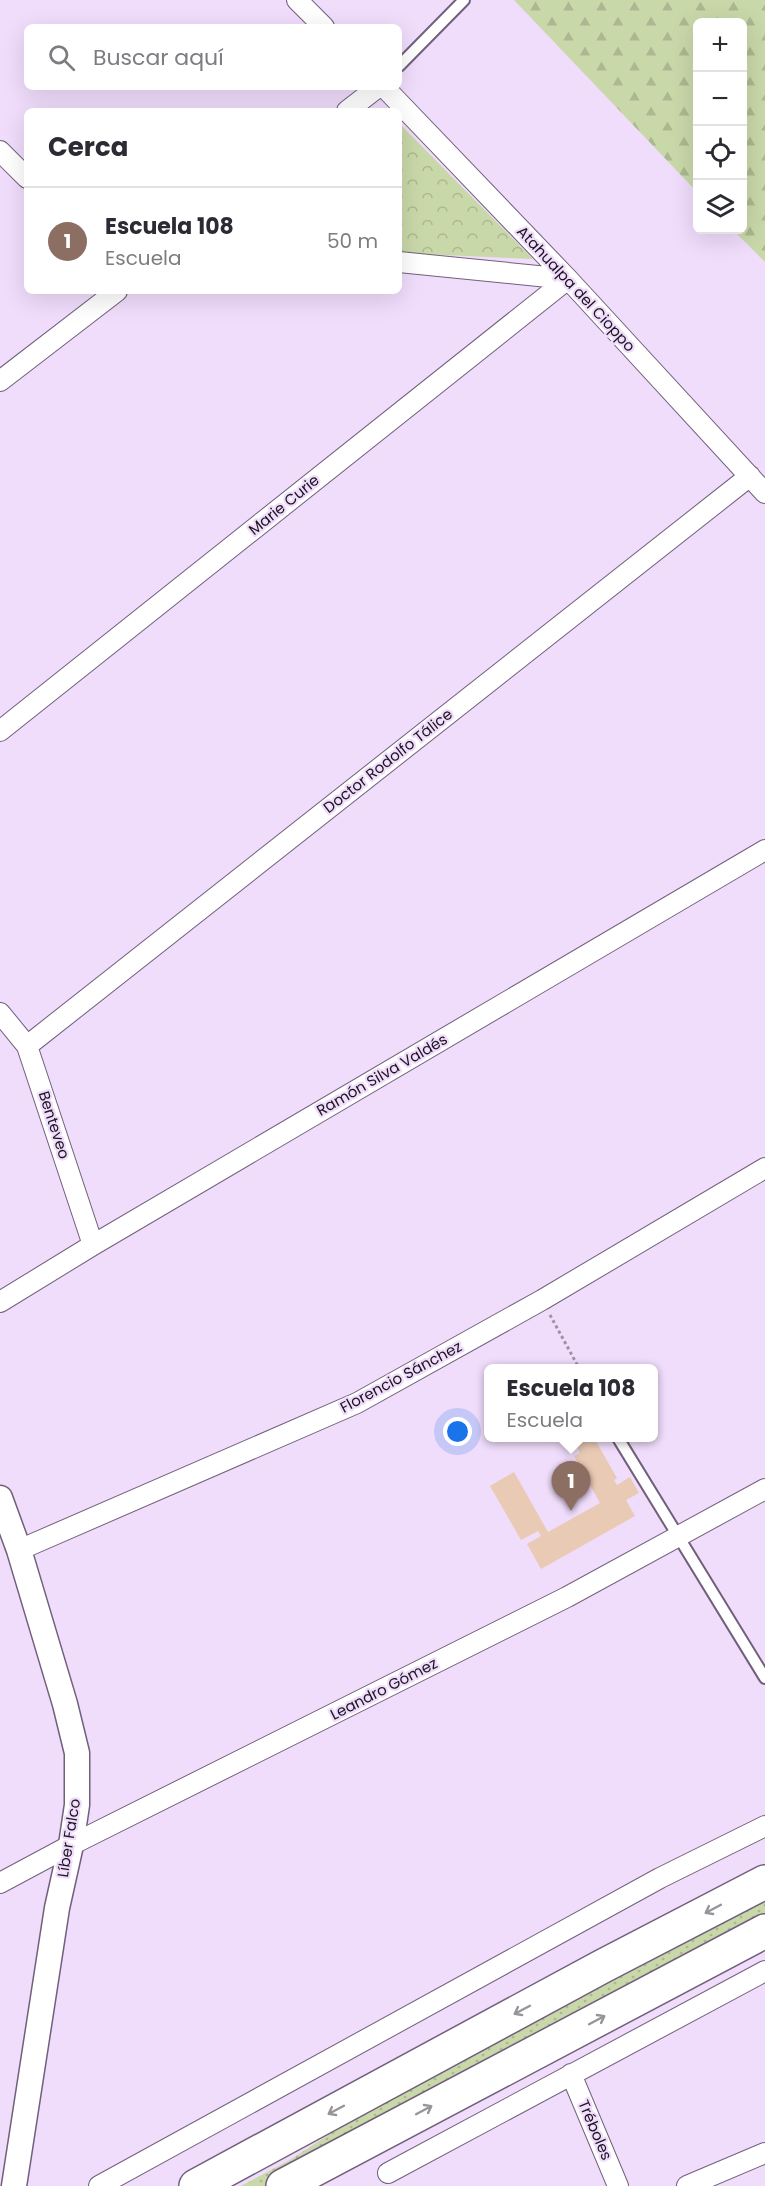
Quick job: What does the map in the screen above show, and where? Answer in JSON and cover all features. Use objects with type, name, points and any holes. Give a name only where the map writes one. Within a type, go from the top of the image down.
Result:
[{"type":"highway","points":[[196,2186],[603,1966],[765,1882]]},
{"type":"highway","points":[[283,2186],[765,1931]]},
{"type":"street","points":[[297,0],[321,24]]},
{"type":"street","points":[[351,108],[374,90]]},
{"type":"street","name":"Atahualpa del Cioppo","points":[[387,90],[568,279],[765,493]]},
{"type":"street","points":[[0,151],[24,175]]},
{"type":"street","points":[[402,262],[568,279]]},
{"type":"street","name":"Marie Curie","points":[[0,731],[568,279]]},
{"type":"street","points":[[0,381],[113,294]]},
{"type":"street","name":"Doctor Rodolfo Tálice","points":[[27,1046],[750,476]]},
{"type":"street","name":"Ramón Silva Valdés","points":[[0,1302],[765,850]]},
{"type":"street","name":"Benteveo","points":[[0,1013],[27,1046],[93,1245]]},
{"type":"street","name":"Florencio Sánchez","points":[[19,1550],[357,1403],[542,1300],[765,1168]]},
{"type":"street","name":"Leandro Gómez","points":[[0,1883],[71,1845],[557,1602],[765,1489]]},
{"type":"street","name":"Líber Falco","points":[[0,1498],[19,1550],[65,1704],[77,1753],[77,1805],[57,1908],[14,2186]]},
{"type":"street","points":[[99,2186],[660,1878],[765,1826]]},
{"type":"street","points":[[388,2173],[765,1971]]},
{"type":"street","name":"Tréboles","points":[[572,2074],[618,2186]]},
{"type":"street","points":[[687,2186],[765,2152]]},
{"type":"lane","points":[[402,63],[465,0]]},
{"type":"lane","points":[[621,1442],[765,1678]]},
{"type":"path","points":[[542,1300],[577,1364]]},
{"type":"green space","points":[[514,0],[765,0],[765,262],[737,234],[747,234],[747,18],[693,18],[693,188]]},
{"type":"green space","points":[[402,126],[533,259],[402,253]]},
{"type":"green space","points":[[765,1894],[765,1919],[265,2186],[241,2186],[290,2160],[402,2087]]},
{"type":"building","points":[[574,1442],[596,1442],[617,1478],[614,1480],[617,1485],[630,1477],[639,1493],[626,1500],[635,1516],[541,1569],[527,1544],[541,1536],[538,1531],[521,1540],[490,1486],[514,1472],[548,1532],[600,1503],[574,1456],[580,1453]]},
{"type":"place","name":"Escuela 108","points":[[571,1511]]}]
